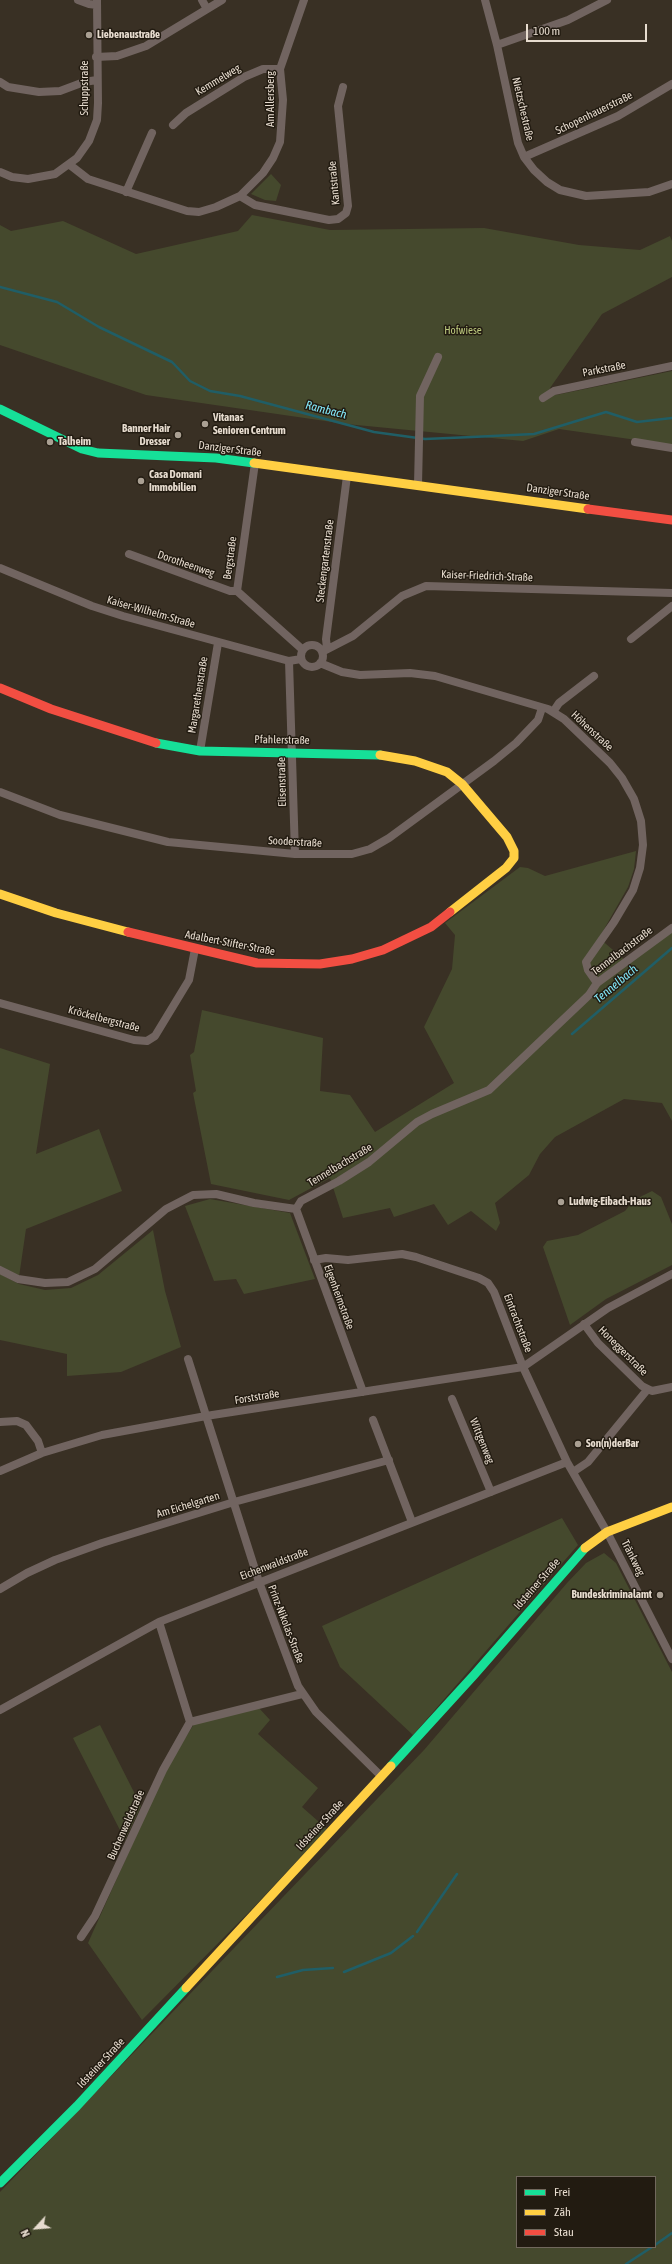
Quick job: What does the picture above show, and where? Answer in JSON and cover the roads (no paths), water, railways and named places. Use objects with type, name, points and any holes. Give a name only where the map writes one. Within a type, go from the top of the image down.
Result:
[{"type":"street","points":[[78,0],[89,4],[97,2]]},
{"type":"street","points":[[202,0],[207,9]]},
{"type":"street","points":[[96,57],[118,56],[131,52],[222,0]]},
{"type":"street","name":"Am Allersberg","points":[[70,165],[88,179],[188,211],[199,212],[216,207],[240,196],[263,173],[273,158],[280,142],[283,108],[280,69],[304,0]]},
{"type":"street","name":"Nietzschestraße","points":[[485,0],[497,45],[518,143],[524,157],[547,182],[560,190],[586,196],[649,192],[672,184]]},
{"type":"street","points":[[497,45],[568,20],[607,0]]},
{"type":"street","name":"Schuppstraße","points":[[0,172],[20,178],[37,178],[55,174],[70,165],[84,150],[97,120],[97,2]]},
{"type":"street","name":"Kemmelweg","points":[[173,125],[186,113],[244,77],[262,69],[280,69]]},
{"type":"street","points":[[0,82],[8,87],[39,92],[60,91],[84,82],[97,80]]},
{"type":"street","name":"Schopenhauerstraße","points":[[524,157],[618,116],[672,84]]},
{"type":"street","name":"Kantstraße","points":[[240,196],[255,205],[329,220],[338,219],[346,213],[348,206],[338,106],[343,86]]},
{"type":"street","points":[[126,192],[152,133]]},
{"type":"street","points":[[418,485],[420,396],[438,357]]},
{"type":"street","name":"Parkstraße","points":[[543,398],[554,391],[672,366]]},
{"type":"street","name":"Danziger Straße","points":[[0,409],[82,449],[98,453],[193,456],[672,520]]},
{"type":"street","points":[[635,442],[672,448]]},
{"type":"street","name":"Bergstraße","points":[[255,464],[237,591],[303,650]]},
{"type":"street","name":"Steckengartenstraße","points":[[324,650],[347,476]]},
{"type":"street","name":"Dorotheenweg","points":[[128,554],[230,591],[237,591]]},
{"type":"street","name":"Kaiser-Wilhelm-Straße","points":[[0,568],[92,606],[218,643],[289,661],[301,659]]},
{"type":"street","name":"Kaiser-Friedrich-Straße","points":[[324,650],[353,636],[402,596],[426,586],[672,593]]},
{"type":"street","points":[[631,639],[672,606]]},
{"type":"street","name":"Margarethenstraße","points":[[200,751],[218,643]]},
{"type":"street","points":[[310,645],[324,650],[320,663],[317,665],[309,666],[301,659],[303,650],[310,645]]},
{"type":"street","name":"Elisenstraße","points":[[289,661],[295,854]]},
{"type":"street","name":"Höhenstraße","points":[[320,663],[335,669],[356,674],[410,673],[431,675],[554,712],[575,729],[615,768],[628,788],[641,821],[642,857],[637,880],[621,912],[586,962],[588,970],[597,983]]},
{"type":"street","points":[[554,712],[559,703],[594,676]]},
{"type":"street","name":"Pfahlerstraße","points":[[0,688],[51,709],[146,741],[170,747],[200,751],[372,753],[392,756],[431,766],[447,772],[462,784],[512,844],[514,858],[506,868]]},
{"type":"street","name":"Sooderstraße","points":[[0,792],[60,815],[168,842],[295,854],[343,855],[370,849],[389,838],[516,743],[538,720],[542,708]]},
{"type":"street","name":"Adalbert-Stifter-Straße","points":[[0,894],[86,922],[257,963],[288,965],[325,964],[362,957],[399,944],[431,927],[506,868]]},
{"type":"street","name":"Tennelbachstraße","points":[[296,1209],[301,1201],[339,1181],[369,1162],[417,1122],[432,1114],[489,1090],[589,995],[597,983],[652,940],[672,928]]},
{"type":"street","name":"Kröckelbergstraße","points":[[0,1003],[134,1040],[147,1041],[155,1036],[189,980],[195,949]]},
{"type":"street","points":[[0,1270],[18,1279],[45,1283],[68,1282],[95,1269],[166,1209],[193,1196],[216,1194],[254,1203],[296,1209]]},
{"type":"street","name":"Eigenheimstraße","points":[[296,1209],[363,1392]]},
{"type":"street","name":"Eintrachtstraße","points":[[314,1260],[326,1258],[348,1260],[402,1254],[416,1257],[479,1278],[488,1283],[494,1292],[523,1367],[567,1462],[607,1532]]},
{"type":"street","points":[[523,1367],[608,1308],[672,1274]]},
{"type":"street","name":"Honeggerstraße","points":[[584,1324],[598,1343],[647,1390],[659,1391],[672,1387]]},
{"type":"street","name":"Prinz-Nikolas-Straße","points":[[188,1360],[258,1582],[302,1694],[316,1712],[382,1776]]},
{"type":"street","name":"Forststraße","points":[[0,1471],[42,1452],[102,1435],[206,1416],[523,1367]]},
{"type":"street","points":[[573,1472],[588,1462],[647,1390]]},
{"type":"street","name":"Wittgenweg","points":[[452,1399],[491,1492]]},
{"type":"street","points":[[373,1420],[412,1522]]},
{"type":"street","points":[[0,1422],[17,1421],[26,1425],[38,1441],[42,1452]]},
{"type":"street","name":"Am Eichelgarten","points":[[0,1589],[27,1573],[55,1560],[234,1502],[389,1460]]},
{"type":"street","name":"Eichenwaldstraße","points":[[0,1710],[159,1622],[567,1462]]},
{"type":"street","name":"Idsteiner Straße","points":[[0,2183],[77,2106],[382,1776],[474,1675],[586,1547],[607,1532],[672,1507]]},
{"type":"street","name":"Tränkweg","points":[[607,1532],[672,1659]]},
{"type":"street","points":[[159,1622],[190,1722],[302,1694]]},
{"type":"street","name":"Buchenwaldstraße","points":[[81,1937],[95,1916],[163,1770],[190,1722]]},
{"type":"waterway","name":"Rambach","points":[[0,287],[57,302],[99,327],[172,362],[190,381],[210,391],[240,396],[374,432],[425,439],[472,437],[534,434],[606,412],[637,422],[672,418]]},
{"type":"waterway","name":"Tennelbach","points":[[572,1034],[672,948]]},
{"type":"waterway","points":[[417,1932],[457,1874]]},
{"type":"waterway","points":[[344,1972],[391,1953],[413,1936]]},
{"type":"waterway","points":[[277,1977],[303,1970],[333,1968]]},
{"type":"waterway","points":[[656,2244],[672,2233]]},
{"type":"waterway","points":[[626,2264],[650,2248]]},
{"type":"place","name":"Liebenaustraße","points":[[89,35]]},
{"type":"place","name":"Vitanas Senioren Centrum","points":[[205,424]]},
{"type":"place","name":"Banner Hair Dresser","points":[[178,435]]},
{"type":"place","name":"Talheim","points":[[50,442]]},
{"type":"place","name":"Casa Domani Immobilien","points":[[141,481]]},
{"type":"place","name":"Ludwig-Eibach-Haus","points":[[561,1202]]},
{"type":"place","name":"Son(n)derBar","points":[[578,1444]]},
{"type":"place","name":"Bundeskriminalamt","points":[[660,1595]]},
{"type":"park label","name":"Hofwiese","points":[[463,331]]}]
